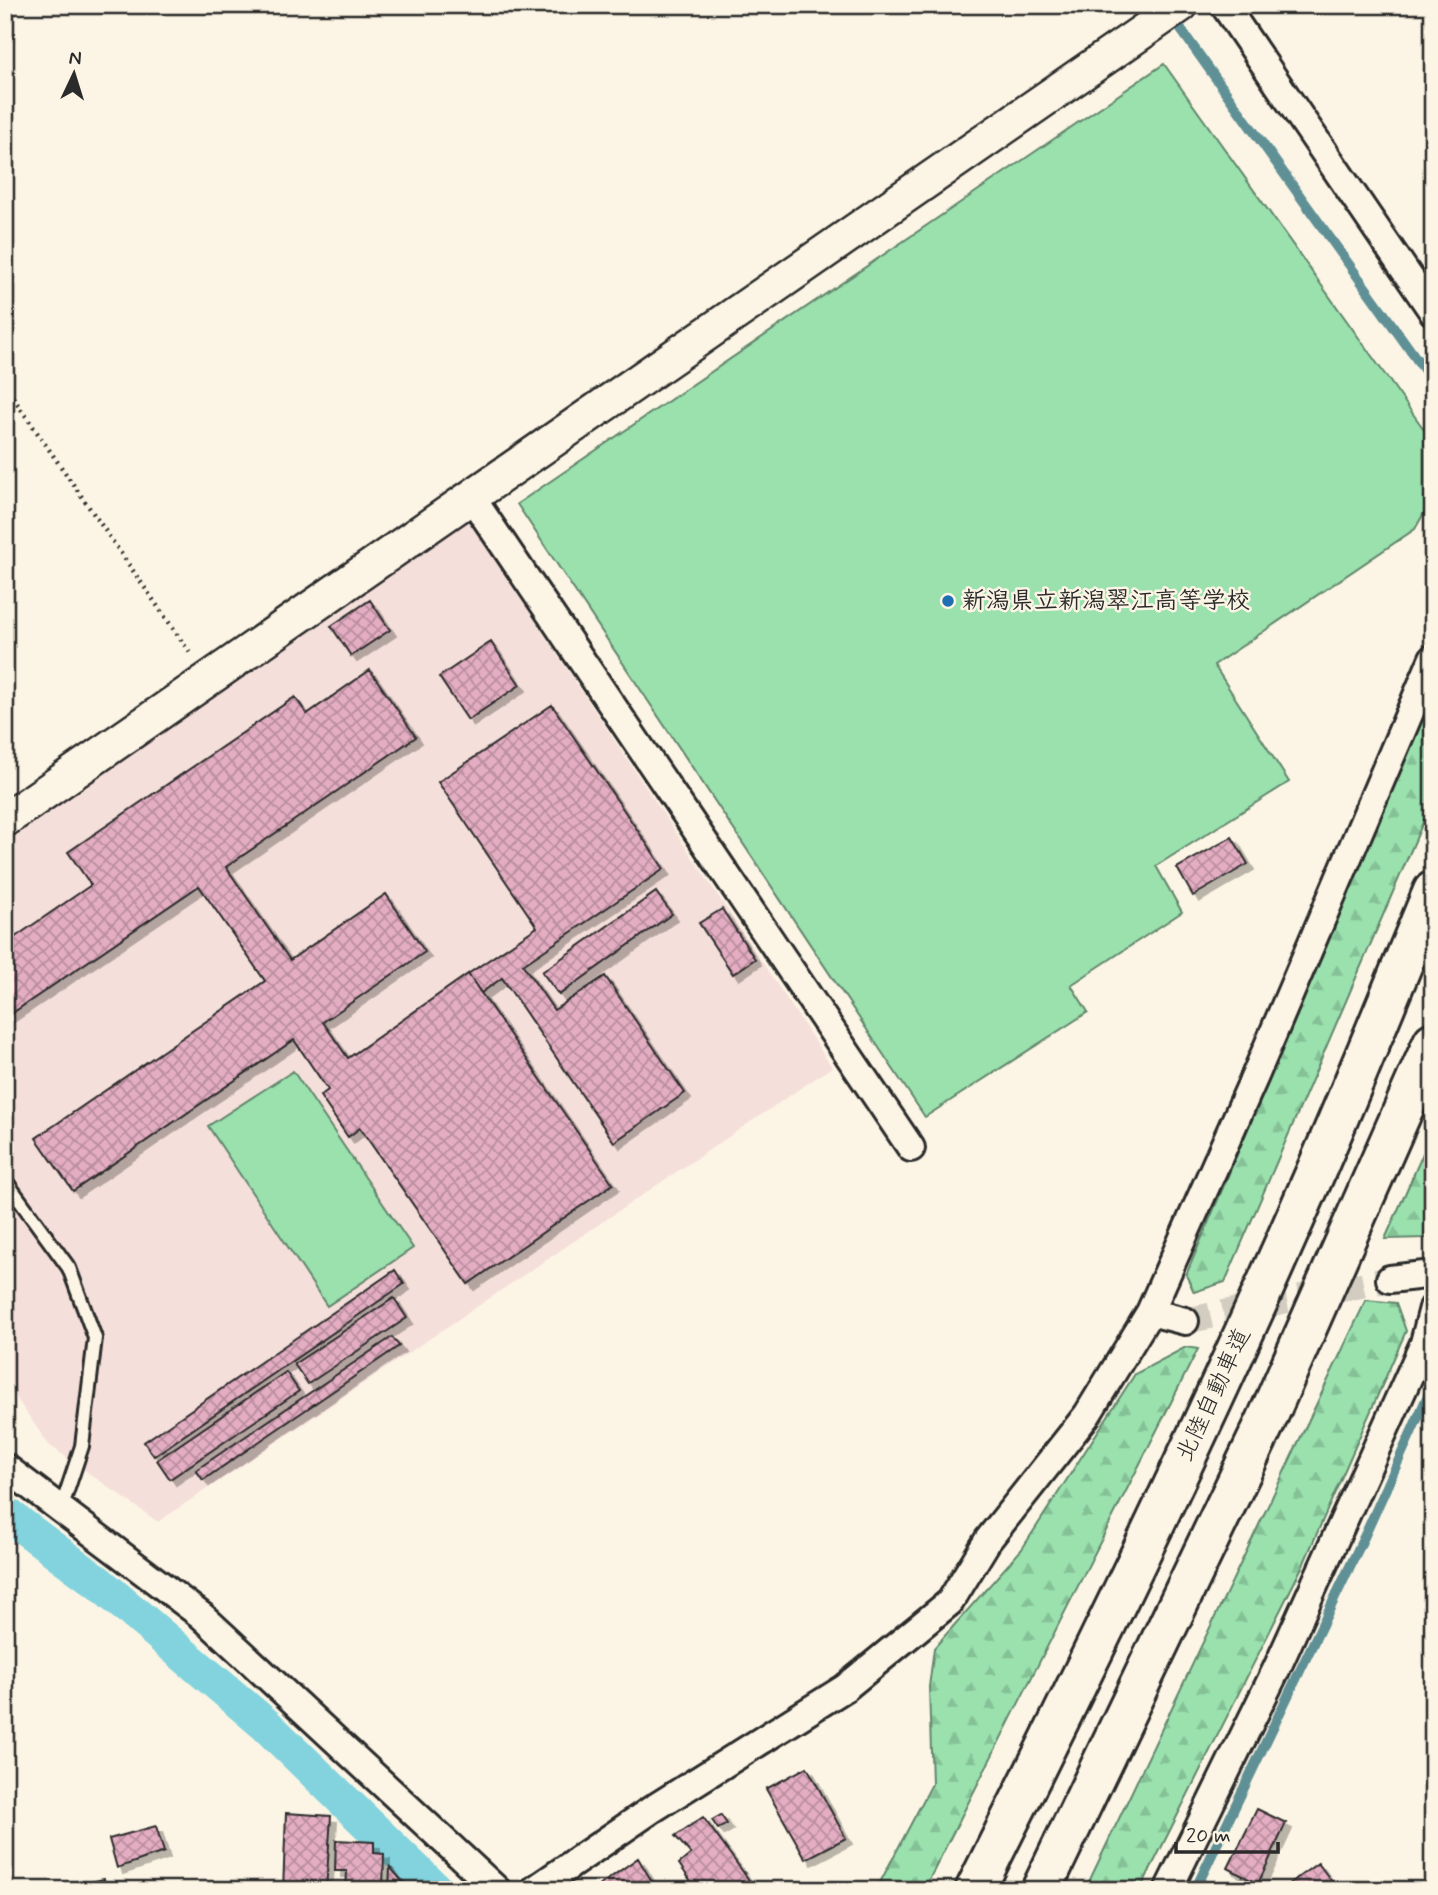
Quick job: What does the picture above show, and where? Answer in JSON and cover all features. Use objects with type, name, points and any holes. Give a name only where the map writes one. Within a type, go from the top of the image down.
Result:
[{"type":"highway","name":"北陸自動車道","points":[[975,1890],[1086,1670],[1206,1414],[1316,1172],[1433,891]]},
{"type":"highway","points":[[1041,1890],[1266,1421],[1433,1042]]},
{"type":"street","points":[[5,820],[1181,5]]},
{"type":"street","points":[[1224,5],[1433,312]]},
{"type":"street","points":[[472,498],[911,1148]]},
{"type":"street","points":[[534,1890],[651,1810],[845,1688],[950,1602],[988,1540],[1087,1415],[1150,1312],[1255,1076],[1433,658]]},
{"type":"street","points":[[1391,1279],[1433,1273]]},
{"type":"street","points":[[1168,1890],[1276,1670],[1424,1343],[1433,1308]]},
{"type":"street","points":[[1150,1312],[1185,1321]]},
{"type":"street","points":[[5,1467],[202,1616],[497,1890]]},
{"type":"lane","points":[[5,1180],[69,1268],[95,1338],[82,1446],[61,1509]]},
{"type":"path","points":[[5,386],[208,679]]},
{"type":"shaded area","points":[[466,517],[832,1067],[158,1522],[49,1445],[5,1382],[5,836]]},
{"type":"green space","name":"新潟県立新潟翠江高等学校","points":[[1164,64],[1433,442],[1433,497],[1415,529],[1214,665],[1289,782],[1156,866],[1182,912],[1071,985],[1088,1012],[925,1117],[517,504]]},
{"type":"green space","points":[[1433,692],[1433,799],[1225,1282],[1194,1292],[1186,1275]]},
{"type":"green space","points":[[293,1071],[413,1248],[327,1306],[208,1126]]},
{"type":"green space","points":[[1433,1131],[1433,1235],[1427,1238],[1385,1239]]},
{"type":"green space","points":[[1366,1300],[1396,1303],[1406,1331],[1303,1565],[1140,1890],[1085,1890]]},
{"type":"green space","points":[[1186,1347],[1198,1349],[924,1890],[876,1890],[932,1784],[929,1687],[934,1648],[1022,1549],[1135,1374]]},
{"type":"building","points":[[370,600],[390,630],[351,656],[331,626]]},
{"type":"building","points":[[491,642],[520,685],[468,720],[439,677]]},
{"type":"building","points":[[370,670],[416,737],[226,867],[290,960],[386,894],[425,952],[323,1022],[348,1058],[468,974],[613,1184],[468,1284],[360,1128],[348,1137],[320,1096],[328,1090],[294,1040],[73,1191],[36,1138],[265,981],[199,886],[5,1018],[5,944],[91,885],[68,852],[295,697],[307,714]]},
{"type":"building","points":[[552,705],[664,869],[523,965],[554,1010],[605,976],[685,1093],[614,1142],[502,978],[481,993],[468,974],[537,927],[438,782]]},
{"type":"building","points":[[1232,837],[1248,864],[1193,896],[1177,868]]},
{"type":"building","points":[[656,892],[672,914],[559,995],[542,972]]},
{"type":"building","points":[[722,909],[755,959],[733,974],[699,923]]},
{"type":"building","points":[[395,1270],[404,1284],[154,1456],[144,1442]]},
{"type":"building","points":[[394,1298],[407,1318],[308,1384],[294,1364]]},
{"type":"building","points":[[392,1337],[399,1346],[203,1480],[196,1470]]},
{"type":"building","points":[[286,1372],[299,1391],[170,1479],[157,1460]]},
{"type":"building","points":[[807,1767],[846,1838],[806,1859],[766,1789]]},
{"type":"building","points":[[1257,1809],[1286,1823],[1258,1884],[1228,1868]]},
{"type":"building","points":[[286,1813],[331,1816],[326,1890],[283,1890]]},
{"type":"building","points":[[721,1815],[727,1824],[718,1829],[712,1820]]},
{"type":"building","points":[[703,1817],[754,1887],[751,1890],[697,1890],[679,1864],[691,1854],[675,1836]]},
{"type":"building","points":[[156,1826],[164,1852],[117,1868],[109,1839]]},
{"type":"building","points":[[336,1840],[374,1842],[374,1853],[384,1854],[383,1890],[346,1890],[347,1871],[335,1871]]},
{"type":"building","points":[[638,1858],[657,1890],[593,1890]]},
{"type":"building","points":[[1318,1863],[1338,1890],[1288,1890],[1286,1886]]},
{"type":"building","points":[[390,1867],[410,1890],[389,1890]]},
{"type":"building","points":[[104,1879],[107,1890],[70,1890],[69,1887]]},
{"type":"waterway","points":[[1172,17],[1433,382]]},
{"type":"waterway","points":[[1195,1890],[1365,1535],[1433,1384]]},
{"type":"waterway","points":[[5,1513],[99,1583],[266,1725],[436,1890]]},
{"type":"tunnel","points":[[1185,1321],[1390,1279]]},
{"type":"place","name":"新潟県立新潟翠江高等学校","points":[[948,601]]}]
